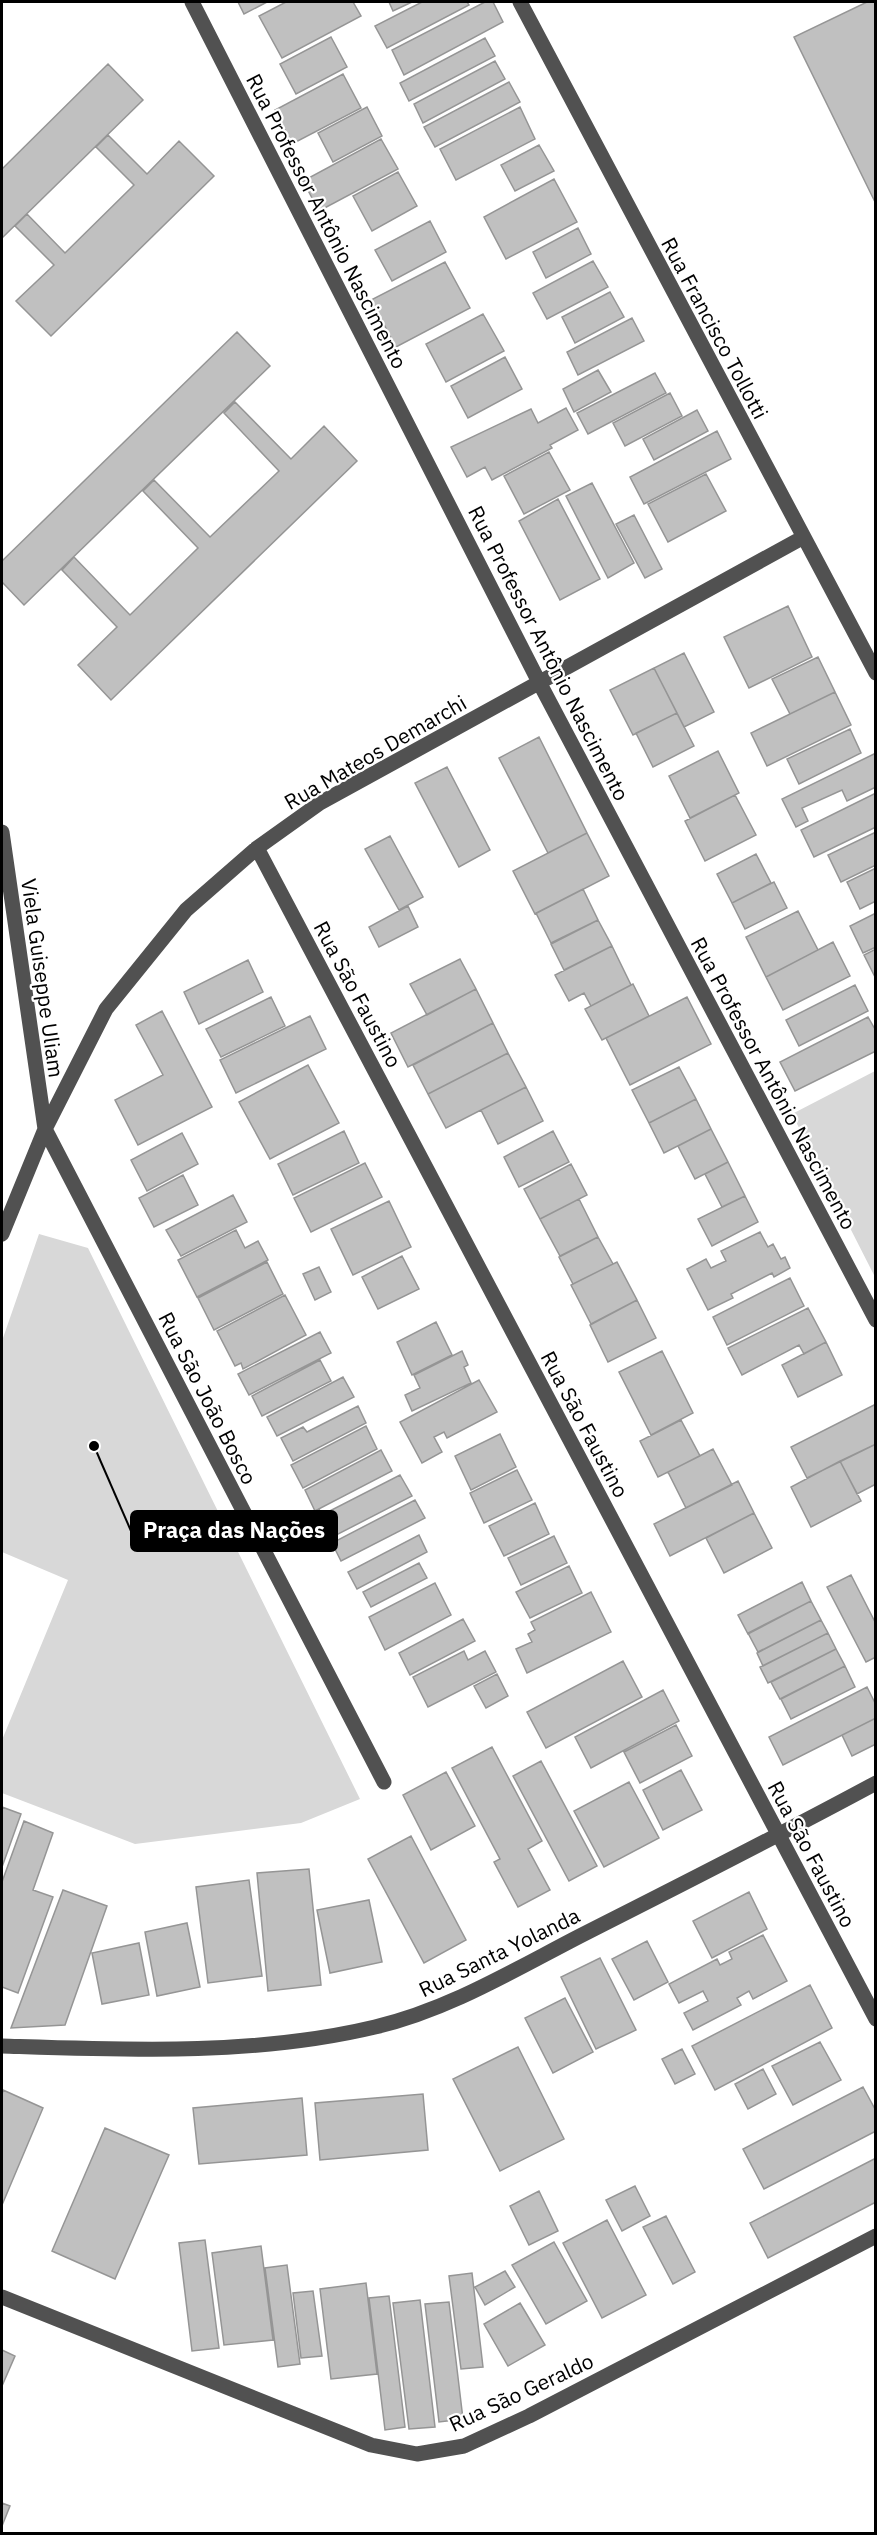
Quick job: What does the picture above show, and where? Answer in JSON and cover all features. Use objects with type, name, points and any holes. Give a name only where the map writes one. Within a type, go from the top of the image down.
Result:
[{"type":"street","name":"Rua Professor Antônio Nascimento","points":[[192,2],[539,682],[876,1320]]},
{"type":"street","name":"Rua Francisco Tollotti","points":[[519,2],[802,538],[876,673]]},
{"type":"street","name":"Rua Mateos Demarchi","points":[[2,1234],[45,1130],[106,1009],[186,910],[257,848],[320,803],[802,538]]},
{"type":"street","name":"Viela Guiseppe Uliam","points":[[2,832],[45,1130]]},
{"type":"street","name":"Rua São Faustino","points":[[257,848],[876,2019]]},
{"type":"street","name":"Rua São João Bosco","points":[[45,1130],[384,1782]]},
{"type":"street","name":"Rua Santa Yolanda","points":[[2,2046],[188,2048],[283,2042],[375,2027],[445,2005],[876,1783]]},
{"type":"street","name":"Rua São Geraldo","points":[[2,2297],[370,2445],[417,2454],[464,2446],[529,2416],[876,2236]]},
{"type":"shaded area","points":[[875,1071],[875,1277],[792,1114]]},
{"type":"shaded area","points":[[39,1234],[88,1248],[360,1799],[301,1823],[135,1844],[2,1793],[2,1740],[68,1580],[2,1552],[2,1341]]},
{"type":"building","points":[[238,2],[267,2],[244,14]]},
{"type":"building","points":[[286,2],[353,2],[361,16],[282,58],[259,16]]},
{"type":"building","points":[[389,2],[412,2],[393,11]]},
{"type":"building","points":[[422,2],[467,2],[469,5],[387,48],[375,26]]},
{"type":"building","points":[[485,2],[493,2],[503,22],[404,75],[392,50]]},
{"type":"building","points":[[867,2],[876,2],[876,204],[794,37]]},
{"type":"building","points":[[331,37],[347,67],[296,94],[280,64]]},
{"type":"building","points":[[485,38],[495,56],[409,101],[400,83]]},
{"type":"building","points":[[495,61],[505,79],[423,123],[414,104]]},
{"type":"building","points":[[108,64],[143,100],[2,238],[2,169]]},
{"type":"building","points":[[343,74],[361,108],[292,144],[275,110]]},
{"type":"building","points":[[509,82],[520,102],[435,147],[424,127]]},
{"type":"building","points":[[367,107],[382,136],[333,162],[318,133]]},
{"type":"building","points":[[520,107],[535,139],[456,180],[440,149]]},
{"type":"building","points":[[108,135],[147,174],[179,141],[214,176],[51,336],[16,301],[54,265],[15,226],[27,214],[65,253],[134,185],[96,147]]},
{"type":"building","points":[[381,139],[398,169],[319,211],[303,181]]},
{"type":"building","points":[[539,145],[554,171],[515,191],[501,165]]},
{"type":"building","points":[[398,172],[417,206],[372,231],[353,196]]},
{"type":"building","points":[[554,179],[577,222],[506,259],[484,217]]},
{"type":"building","points":[[430,221],[446,252],[392,281],[375,250]]},
{"type":"building","points":[[578,228],[591,254],[546,278],[533,252]]},
{"type":"building","points":[[593,261],[608,287],[547,319],[533,293]]},
{"type":"building","points":[[445,262],[470,308],[396,347],[371,300]]},
{"type":"building","points":[[610,292],[624,317],[575,343],[562,317]]},
{"type":"building","points":[[483,314],[504,351],[446,382],[426,344]]},
{"type":"building","points":[[632,318],[644,341],[578,375],[567,352]]},
{"type":"building","points":[[237,332],[270,366],[24,605],[2,582],[2,561]]},
{"type":"building","points":[[505,357],[522,389],[468,418],[451,386]]},
{"type":"building","points":[[598,370],[611,392],[574,412],[563,389]]},
{"type":"building","points":[[655,373],[666,393],[588,434],[577,413]]},
{"type":"building","points":[[670,393],[682,416],[625,446],[613,423]]},
{"type":"building","points":[[235,402],[291,459],[324,426],[357,461],[111,700],[78,665],[117,627],[62,570],[74,557],[130,615],[198,548],[143,491],[154,480],[210,537],[279,471],[224,413]]},
{"type":"building","points":[[566,408],[578,430],[550,445],[552,448],[492,480],[485,467],[467,477],[451,447],[531,409],[538,423]]},
{"type":"building","points":[[697,410],[708,431],[654,460],[643,439]]},
{"type":"building","points":[[717,431],[731,459],[644,504],[630,477]]},
{"type":"building","points":[[549,452],[570,490],[524,514],[504,476]]},
{"type":"building","points":[[706,474],[726,511],[668,542],[648,504]]},
{"type":"building","points":[[592,483],[634,563],[608,578],[566,496]]},
{"type":"building","points":[[558,499],[600,579],[560,600],[519,521]]},
{"type":"building","points":[[634,515],[662,569],[645,578],[616,524]]},
{"type":"building","points":[[788,606],[812,657],[749,688],[724,637]]},
{"type":"building","points":[[684,653],[714,712],[684,727],[654,668]]},
{"type":"building","points":[[818,657],[835,692],[790,714],[772,679]]},
{"type":"building","points":[[654,668],[677,713],[633,735],[610,690]]},
{"type":"building","points":[[835,692],[851,725],[767,766],[751,733]]},
{"type":"building","points":[[677,713],[694,746],[653,767],[636,733]]},
{"type":"building","points":[[850,729],[861,753],[799,784],[787,759]]},
{"type":"building","points":[[539,737],[587,833],[548,853],[499,758]]},
{"type":"building","points":[[718,751],[739,793],[690,818],[669,776]]},
{"type":"building","points":[[876,753],[876,787],[847,801],[842,790],[802,808],[808,821],[796,827],[782,799]]},
{"type":"building","points":[[447,767],[490,850],[459,867],[415,783]]},
{"type":"building","points":[[876,793],[876,827],[814,857],[801,830]]},
{"type":"building","points":[[735,795],[756,835],[705,861],[685,821]]},
{"type":"building","points":[[876,832],[876,865],[841,882],[828,855]]},
{"type":"building","points":[[587,833],[609,876],[535,914],[513,871]]},
{"type":"building","points":[[390,836],[423,897],[399,910],[365,849]]},
{"type":"building","points":[[756,854],[771,883],[732,903],[717,874]]},
{"type":"building","points":[[876,868],[876,901],[860,909],[847,882]]},
{"type":"building","points":[[774,882],[787,908],[745,929],[732,903]]},
{"type":"building","points":[[583,889],[598,920],[551,943],[536,913]]},
{"type":"building","points":[[408,906],[418,927],[379,947],[369,927]]},
{"type":"building","points":[[798,911],[818,950],[766,977],[746,937]]},
{"type":"building","points":[[876,913],[876,947],[863,953],[850,926]]},
{"type":"building","points":[[598,920],[612,946],[564,970],[551,944]]},
{"type":"building","points":[[833,942],[850,976],[783,1010],[766,977]]},
{"type":"building","points":[[612,946],[631,985],[591,1006],[584,993],[569,1001],[555,975]]},
{"type":"building","points":[[876,949],[876,979],[864,955]]},
{"type":"building","points":[[460,959],[476,989],[427,1015],[410,984]]},
{"type":"building","points":[[248,960],[263,992],[199,1024],[184,992]]},
{"type":"building","points":[[633,984],[649,1016],[602,1040],[585,1009]]},
{"type":"building","points":[[855,985],[868,1011],[799,1046],[786,1020]]},
{"type":"building","points":[[476,989],[493,1023],[408,1067],[391,1033]]},
{"type":"building","points":[[271,997],[285,1026],[221,1057],[206,1029]]},
{"type":"building","points":[[687,997],[711,1044],[630,1085],[606,1038]]},
{"type":"building","points":[[162,1011],[212,1107],[138,1145],[115,1100],[163,1075],[136,1025]]},
{"type":"building","points":[[310,1016],[326,1049],[236,1093],[220,1060]]},
{"type":"building","points":[[868,1017],[876,1031],[876,1051],[795,1091],[780,1062]]},
{"type":"building","points":[[493,1023],[508,1053],[428,1094],[413,1065]]},
{"type":"building","points":[[508,1053],[526,1087],[446,1128],[428,1094]]},
{"type":"building","points":[[308,1065],[339,1123],[270,1159],[239,1102]]},
{"type":"building","points":[[679,1067],[696,1099],[649,1123],[632,1090]]},
{"type":"building","points":[[526,1087],[543,1121],[498,1144],[481,1110]]},
{"type":"building","points":[[696,1099],[711,1129],[664,1153],[649,1123]]},
{"type":"building","points":[[711,1129],[728,1162],[695,1179],[678,1146]]},
{"type":"building","points":[[344,1131],[359,1163],[293,1195],[278,1164]]},
{"type":"building","points":[[553,1131],[569,1162],[519,1187],[504,1157]]},
{"type":"building","points":[[182,1133],[198,1164],[147,1191],[131,1160]]},
{"type":"building","points":[[728,1162],[745,1196],[722,1207],[705,1174]]},
{"type":"building","points":[[365,1163],[382,1197],[311,1232],[294,1198]]},
{"type":"building","points":[[571,1164],[587,1195],[540,1219],[524,1189]]},
{"type":"building","points":[[183,1175],[198,1205],[154,1227],[139,1198]]},
{"type":"building","points":[[233,1195],[247,1222],[181,1256],[166,1230]]},
{"type":"building","points":[[745,1196],[758,1222],[712,1246],[698,1219]]},
{"type":"building","points":[[579,1199],[598,1237],[560,1256],[540,1219]]},
{"type":"building","points":[[389,1201],[411,1247],[353,1275],[331,1229]]},
{"type":"building","points":[[236,1230],[245,1248],[258,1241],[268,1260],[197,1297],[178,1260]]},
{"type":"building","points":[[760,1232],[768,1247],[773,1244],[781,1259],[785,1257],[790,1268],[774,1277],[772,1273],[731,1294],[733,1298],[708,1310],[687,1269],[706,1259],[711,1268],[726,1261],[721,1251]]},
{"type":"building","points":[[598,1237],[613,1264],[573,1284],[559,1257]]},
{"type":"building","points":[[402,1256],[419,1289],[378,1309],[362,1277]]},
{"type":"building","points":[[267,1262],[283,1294],[214,1330],[198,1298]]},
{"type":"building","points":[[617,1262],[637,1300],[591,1324],[571,1285]]},
{"type":"building","points":[[319,1267],[331,1292],[315,1300],[303,1274]]},
{"type":"building","points":[[790,1278],[804,1306],[727,1345],[713,1317]]},
{"type":"building","points":[[285,1295],[306,1335],[243,1369],[241,1363],[235,1366],[217,1331]]},
{"type":"building","points":[[637,1300],[656,1338],[608,1362],[590,1325]]},
{"type":"building","points":[[808,1308],[826,1342],[804,1354],[799,1345],[742,1375],[728,1348]]},
{"type":"building","points":[[436,1322],[452,1355],[412,1375],[397,1342]]},
{"type":"building","points":[[320,1332],[331,1353],[249,1395],[238,1374]]},
{"type":"building","points":[[826,1342],[842,1375],[798,1397],[782,1365]]},
{"type":"building","points":[[462,1351],[468,1365],[464,1367],[471,1383],[412,1411],[405,1395],[420,1388],[414,1375]]},
{"type":"building","points":[[662,1351],[693,1413],[651,1435],[619,1372]]},
{"type":"building","points":[[320,1360],[331,1381],[262,1416],[252,1396]]},
{"type":"building","points":[[343,1377],[354,1397],[277,1436],[267,1417]]},
{"type":"building","points":[[479,1380],[497,1412],[447,1438],[444,1432],[434,1437],[442,1452],[422,1463],[400,1422]]},
{"type":"building","points":[[876,1404],[876,1444],[807,1478],[791,1447]]},
{"type":"building","points":[[358,1406],[366,1423],[293,1461],[281,1438],[303,1427],[307,1432]]},
{"type":"building","points":[[681,1420],[700,1456],[658,1477],[640,1441]]},
{"type":"building","points":[[366,1426],[377,1449],[303,1488],[291,1465]]},
{"type":"building","points":[[500,1434],[516,1467],[471,1490],[455,1456]]},
{"type":"building","points":[[876,1444],[876,1484],[857,1494],[840,1461]]},
{"type":"building","points":[[713,1449],[732,1485],[686,1508],[668,1472]]},
{"type":"building","points":[[381,1450],[392,1471],[315,1511],[305,1490]]},
{"type":"building","points":[[840,1461],[861,1501],[811,1527],[791,1487]]},
{"type":"building","points":[[517,1470],[532,1500],[484,1523],[470,1493]]},
{"type":"building","points":[[400,1475],[412,1496],[307,1550],[293,1523],[319,1509],[322,1515]]},
{"type":"building","points":[[738,1481],[754,1513],[670,1556],[654,1524]]},
{"type":"building","points":[[415,1500],[425,1518],[341,1561],[332,1543]]},
{"type":"building","points":[[535,1503],[549,1534],[504,1556],[489,1526]]},
{"type":"building","points":[[754,1513],[772,1548],[724,1573],[706,1538]]},
{"type":"building","points":[[419,1535],[427,1552],[357,1589],[348,1572]]},
{"type":"building","points":[[554,1536],[567,1563],[521,1585],[508,1558]]},
{"type":"building","points":[[419,1563],[427,1578],[371,1607],[363,1592]]},
{"type":"building","points":[[569,1566],[582,1593],[530,1618],[516,1592]]},
{"type":"building","points":[[851,1575],[876,1624],[876,1657],[866,1662],[827,1587]]},
{"type":"building","points":[[802,1582],[811,1601],[748,1634],[738,1615]]},
{"type":"building","points":[[435,1583],[451,1615],[385,1650],[369,1617]]},
{"type":"building","points":[[591,1592],[611,1632],[527,1673],[516,1649],[532,1642],[528,1634],[535,1630],[531,1622]]},
{"type":"building","points":[[811,1601],[821,1620],[758,1652],[748,1633]]},
{"type":"building","points":[[463,1619],[475,1641],[410,1675],[399,1653]]},
{"type":"building","points":[[821,1620],[828,1633],[763,1666],[757,1653]]},
{"type":"building","points":[[828,1633],[836,1649],[768,1683],[760,1667]]},
{"type":"building","points":[[836,1649],[845,1666],[780,1699],[771,1682]]},
{"type":"building","points":[[464,1651],[468,1660],[485,1651],[496,1672],[428,1707],[413,1677]]},
{"type":"building","points":[[623,1661],[642,1697],[546,1748],[527,1712]]},
{"type":"building","points":[[845,1666],[855,1687],[791,1719],[781,1699]]},
{"type":"building","points":[[497,1674],[508,1696],[486,1708],[474,1686]]},
{"type":"building","points":[[867,1687],[876,1705],[876,1718],[783,1765],[769,1737]]},
{"type":"building","points":[[663,1690],[679,1721],[591,1768],[575,1737]]},
{"type":"building","points":[[876,1718],[876,1744],[852,1756],[842,1735]]},
{"type":"building","points":[[676,1725],[692,1756],[640,1783],[624,1752]]},
{"type":"building","points":[[492,1747],[542,1841],[528,1849],[550,1890],[518,1907],[494,1862],[500,1859],[452,1768]]},
{"type":"building","points":[[541,1761],[597,1866],[569,1881],[513,1776]]},
{"type":"building","points":[[681,1770],[702,1810],[663,1830],[643,1790]]},
{"type":"building","points":[[446,1772],[475,1826],[431,1850],[403,1795]]},
{"type":"building","points":[[629,1782],[659,1838],[604,1867],[574,1811]]},
{"type":"building","points":[[2,1807],[21,1814],[2,1867]]},
{"type":"building","points":[[24,1821],[53,1833],[33,1890],[53,1897],[18,1993],[2,1987],[2,1882]]},
{"type":"building","points":[[411,1836],[466,1940],[424,1963],[368,1859]]},
{"type":"building","points":[[309,1869],[321,1985],[268,1991],[257,1873]]},
{"type":"building","points":[[249,1880],[262,1976],[208,1983],[196,1887]]},
{"type":"building","points":[[63,1890],[107,1906],[65,2025],[11,2028]]},
{"type":"building","points":[[749,1892],[767,1929],[712,1958],[693,1921]]},
{"type":"building","points":[[369,1900],[382,1962],[330,1973],[317,1910]]},
{"type":"building","points":[[187,1923],[200,1987],[157,1996],[145,1932]]},
{"type":"building","points":[[763,1935],[787,1981],[753,1999],[749,1991],[737,1998],[741,2005],[693,2030],[684,2013],[708,2001],[703,1991],[679,2003],[669,1984],[717,1959],[720,1965],[732,1959],[729,1952]]},
{"type":"building","points":[[647,1941],[668,1982],[634,2000],[612,1959]]},
{"type":"building","points":[[139,1943],[149,1995],[102,2004],[92,1953]]},
{"type":"building","points":[[600,1958],[636,2030],[596,2049],[561,1977]]},
{"type":"building","points":[[810,1985],[832,2028],[715,2090],[692,2046]]},
{"type":"building","points":[[565,1998],[593,2052],[553,2073],[525,2018]]},
{"type":"building","points":[[820,2042],[841,2080],[793,2105],[772,2066]]},
{"type":"building","points":[[518,2047],[564,2139],[500,2171],[453,2079]]},
{"type":"building","points":[[682,2049],[695,2074],[675,2084],[662,2059]]},
{"type":"building","points":[[763,2069],[776,2094],[748,2109],[735,2084]]},
{"type":"building","points":[[863,2087],[876,2111],[876,2131],[764,2189],[743,2149]]},
{"type":"building","points":[[3,2090],[43,2108],[2,2205],[2,2095]]},
{"type":"building","points":[[423,2094],[428,2150],[320,2160],[315,2103]]},
{"type":"building","points":[[302,2098],[307,2155],[199,2164],[193,2108]]},
{"type":"building","points":[[105,2128],[169,2155],[115,2279],[52,2251]]},
{"type":"building","points":[[876,2158],[876,2202],[768,2258],[750,2223]]},
{"type":"building","points":[[635,2186],[650,2216],[622,2231],[606,2200]]},
{"type":"building","points":[[539,2191],[558,2231],[529,2245],[510,2206]]},
{"type":"building","points":[[666,2216],[695,2272],[673,2284],[643,2227]]},
{"type":"building","points":[[607,2220],[646,2295],[602,2318],[563,2243]]},
{"type":"building","points":[[205,2240],[219,2348],[192,2351],[179,2243]]},
{"type":"building","points":[[554,2242],[587,2301],[546,2324],[512,2265]]},
{"type":"building","points":[[261,2246],[273,2340],[224,2345],[212,2253]]},
{"type":"building","points":[[287,2265],[300,2364],[278,2367],[265,2268]]},
{"type":"building","points":[[505,2271],[515,2287],[485,2305],[475,2287]]},
{"type":"building","points":[[472,2273],[483,2367],[461,2369],[449,2276]]},
{"type":"building","points":[[366,2283],[377,2374],[331,2379],[320,2289]]},
{"type":"building","points":[[313,2291],[322,2356],[301,2358],[293,2293]]},
{"type":"building","points":[[389,2296],[405,2427],[385,2430],[369,2298]]},
{"type":"building","points":[[420,2300],[435,2427],[409,2429],[393,2303]]},
{"type":"building","points":[[449,2302],[463,2419],[439,2422],[425,2304]]},
{"type":"building","points":[[520,2303],[545,2345],[508,2366],[484,2324]]},
{"type":"building","points":[[2,2350],[15,2356],[2,2386]]},
{"type":"building","points":[[2,2503],[10,2506],[2,2526]]},
{"type":"place","name":"Praça das Nações","points":[[94,1446]]}]
